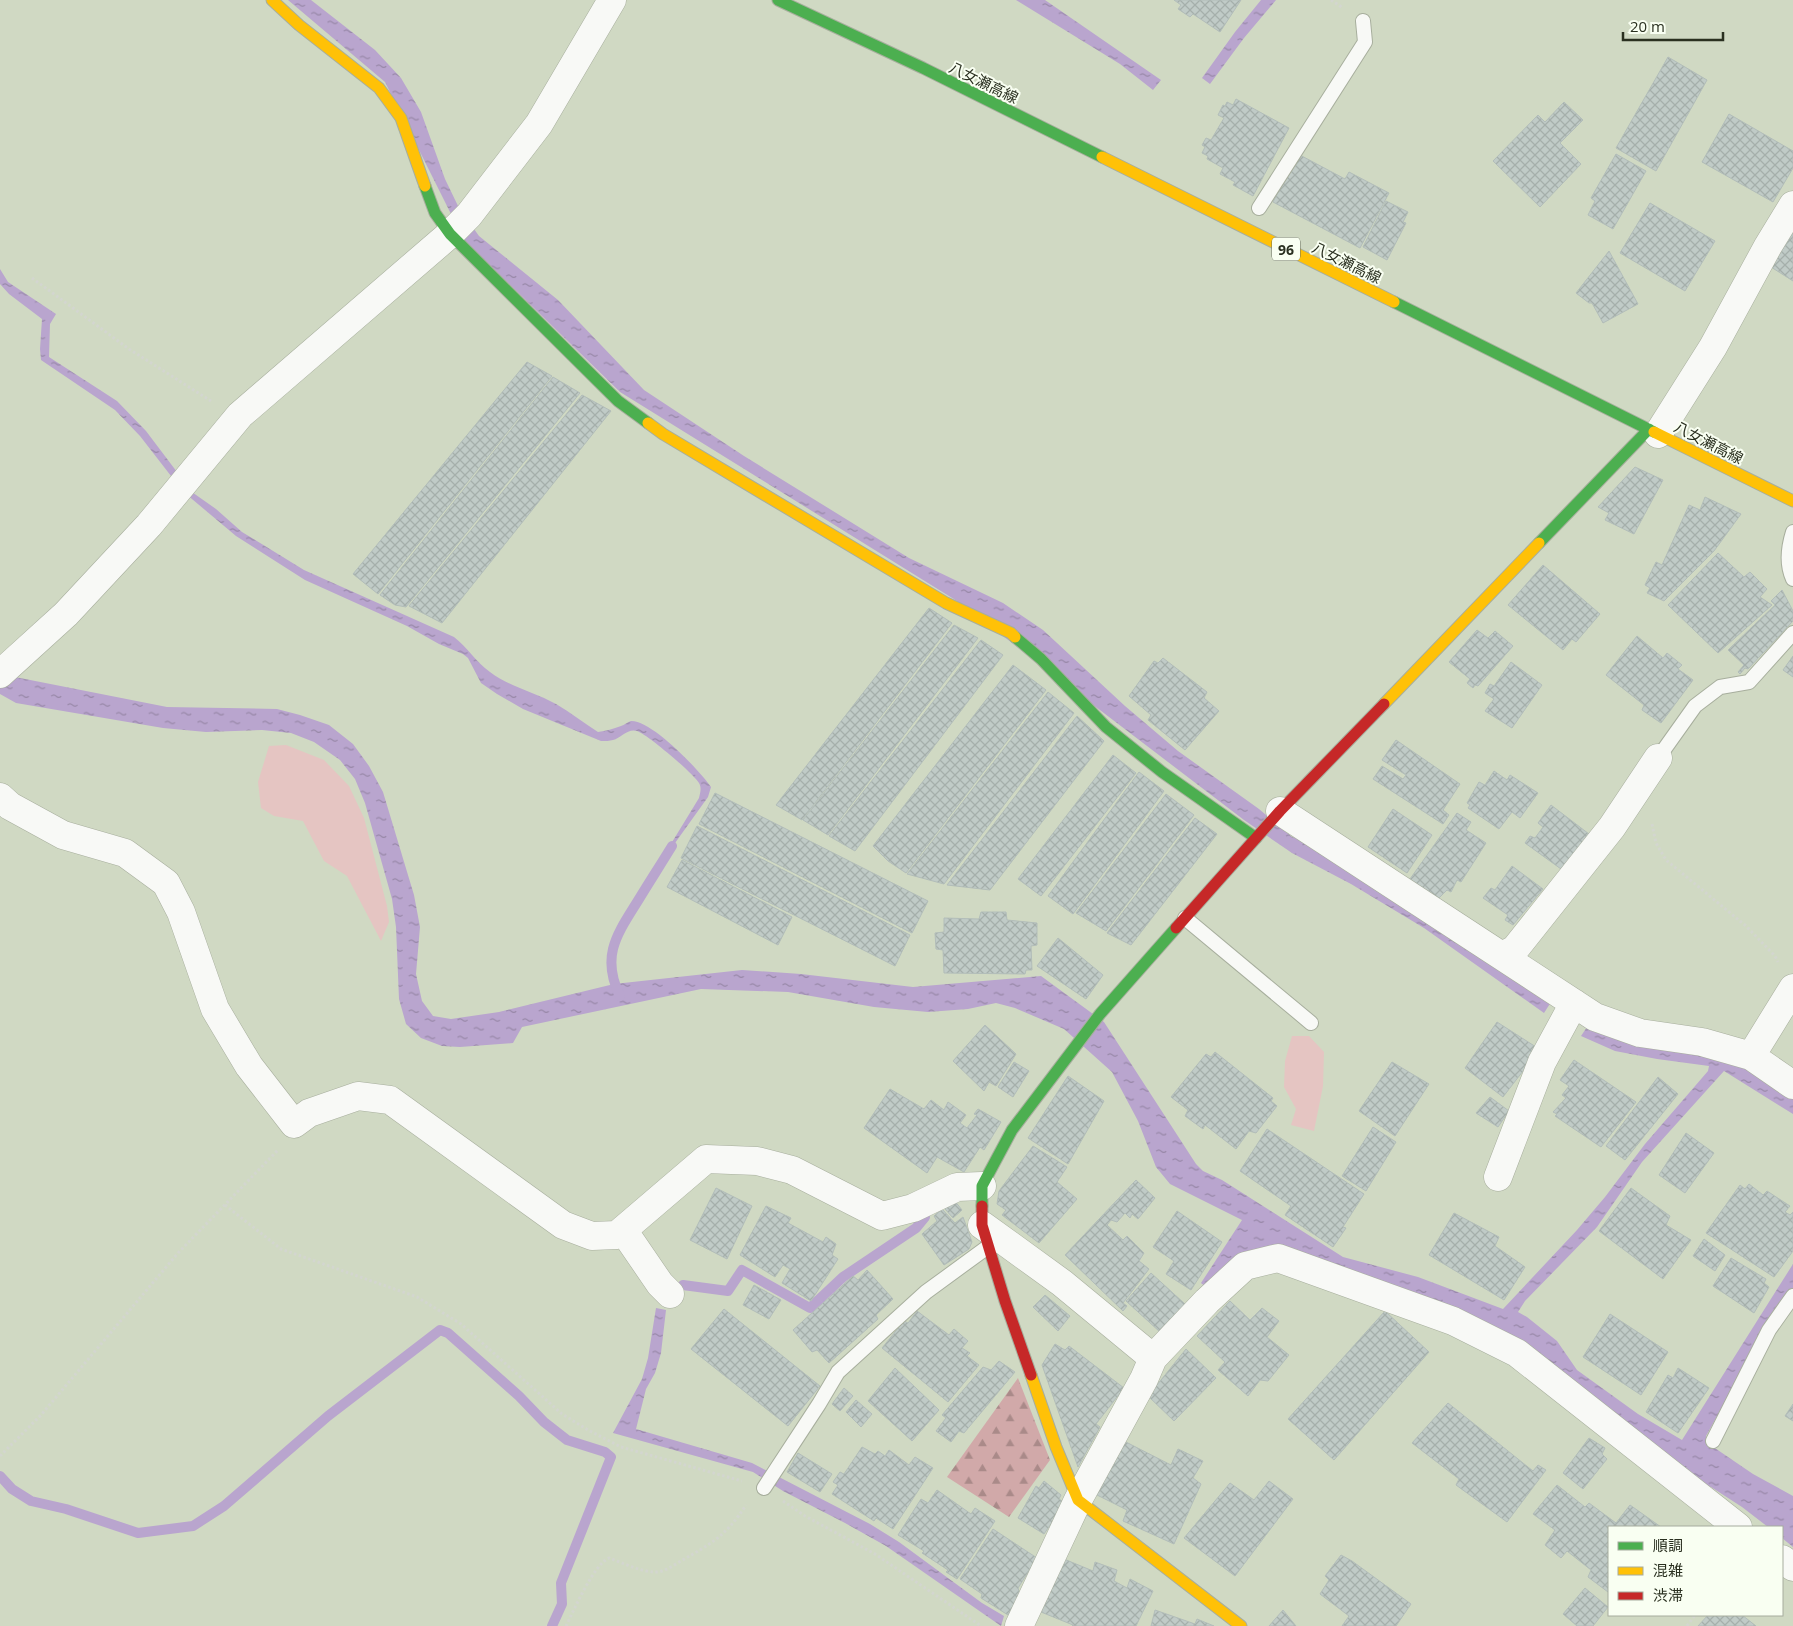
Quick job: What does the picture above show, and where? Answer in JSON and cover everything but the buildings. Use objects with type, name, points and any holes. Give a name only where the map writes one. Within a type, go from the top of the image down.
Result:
[{"type":"street","points":[[272,0],[379,88],[401,118],[435,212],[458,226],[565,349],[626,406],[663,434],[946,603],[1011,634],[1041,659],[1106,727],[1162,772],[1257,837]]},
{"type":"street","points":[[3,672],[66,614],[149,525],[238,418],[458,226],[540,124],[612,0]]},
{"type":"street","name":"八女瀬高線","points":[[778,0],[923,68],[1793,501]]},
{"type":"street","points":[[1241,1626],[1078,1500],[1056,1447],[1005,1302],[985,1236],[982,1186],[1012,1130],[1078,1041],[1277,814],[1654,431],[1713,347],[1768,246],[1793,206]]},
{"type":"street","points":[[1502,956],[1515,949],[1521,942],[1612,827],[1653,765]]},
{"type":"street","points":[[0,797],[10,806],[63,835],[125,853],[166,883],[182,912],[215,1008],[249,1066],[294,1124],[309,1113],[358,1096],[390,1100],[563,1225],[592,1236],[617,1235],[706,1160],[757,1162],[792,1170],[882,1216],[913,1208],[957,1187],[982,1186]]},
{"type":"street","points":[[1277,814],[1596,1017],[1640,1033],[1702,1042],[1751,1056],[1793,1085]]},
{"type":"street","points":[[1751,1056],[1793,988]]},
{"type":"street","points":[[1498,1177],[1542,1062],[1574,1003]]},
{"type":"street","points":[[623,1230],[660,1284],[670,1294]]},
{"type":"street","points":[[985,1236],[1062,1282],[1153,1358]]},
{"type":"street","points":[[1021,1623],[1078,1500],[1144,1379],[1153,1358],[1207,1301],[1245,1266],[1278,1258],[1452,1320],[1517,1353],[1737,1526]]},
{"type":"lane","points":[[1259,208],[1365,42],[1363,21]]},
{"type":"lane","points":[[1793,532],[1789,544],[1788,569],[1793,579]]},
{"type":"lane","points":[[1653,765],[1695,706],[1720,687],[1749,682],[1793,633]]},
{"type":"lane","points":[[1185,918],[1311,1023]]},
{"type":"lane","points":[[763,1486],[775,1471],[838,1372],[985,1236]]},
{"type":"lane","points":[[1713,1442],[1769,1330],[1793,1296]]},
{"type":"path","points":[[32,278],[129,349],[238,418]]},
{"type":"path","points":[[1653,765],[1649,809],[1656,843],[1666,860],[1746,926],[1779,963]]},
{"type":"path","points":[[0,1456],[40,1415],[178,1253],[277,1152],[294,1124]]},
{"type":"path","points":[[224,1205],[281,1249],[417,1297],[432,1306],[461,1324],[562,1414],[588,1430],[621,1447],[763,1486],[805,1516],[875,1554],[981,1626]]},
{"type":"path","points":[[566,1626],[588,1582],[602,1561],[609,1558],[641,1569],[658,1572],[674,1565],[714,1543],[733,1525],[763,1486]]},
{"type":"path","points":[[1686,1626],[1694,1616]]},
{"type":"shaded area","points":[[286,745],[324,760],[349,786],[364,818],[387,906],[389,922],[381,941],[347,876],[324,861],[303,821],[274,816],[261,808],[258,782],[269,746]]},
{"type":"shaded area","points":[[1292,1036],[1309,1036],[1324,1052],[1323,1086],[1314,1131],[1291,1125],[1296,1109],[1284,1087],[1285,1061]]},
{"type":"green space","points":[[1018,1378],[1050,1460],[1009,1517],[947,1477]]},
{"type":"water","points":[[288,0],[311,0],[375,50],[401,78],[421,112],[445,179],[459,208],[479,236],[558,300],[644,390],[744,456],[909,558],[1003,603],[1043,630],[1125,706],[1178,751],[1259,809],[1292,837],[1303,841],[1553,999],[1544,1013],[1424,928],[1351,884],[1292,853],[1244,820],[957,601],[620,392],[464,240],[385,82]]},
{"type":"water","points":[[1016,0],[1045,0],[1161,80],[1153,90],[1120,64]]},
{"type":"water","points":[[1261,0],[1276,0],[1244,38],[1210,84],[1202,78]]},
{"type":"water","points":[[0,269],[8,282],[56,314],[50,324],[49,357],[117,401],[146,431],[177,472],[171,476],[140,436],[115,410],[41,360],[42,319],[9,294],[0,284]]},
{"type":"water","points":[[189,490],[216,509],[242,532],[304,570],[454,637],[485,668],[498,677],[556,704],[598,732],[622,726],[631,721],[651,729],[675,748],[711,787],[708,797],[665,857],[666,852],[699,798],[701,789],[695,778],[660,746],[634,730],[613,740],[601,741],[523,709],[481,683],[468,658],[463,654],[439,644],[407,626],[305,580],[236,536],[186,494]]},
{"type":"water","points":[[0,668],[15,677],[167,707],[277,709],[329,725],[353,744],[369,766],[383,792],[414,895],[420,927],[416,974],[422,1001],[433,1016],[451,1019],[499,1012],[614,984],[742,970],[801,974],[913,987],[1041,976],[1104,1022],[1196,1164],[1203,1171],[1222,1180],[1343,1257],[1418,1277],[1503,1309],[1577,1230],[1645,1144],[1708,1071],[1709,1066],[1615,1051],[1581,1036],[1589,1024],[1725,1056],[1793,1099],[1793,1114],[1724,1071],[1642,1162],[1597,1227],[1525,1301],[1518,1312],[1557,1341],[1577,1370],[1638,1414],[1682,1440],[1793,1264],[1793,1288],[1765,1330],[1706,1436],[1706,1442],[1753,1474],[1793,1496],[1793,1547],[1783,1539],[1783,1526],[1767,1526],[1711,1487],[1699,1486],[1587,1401],[1298,1258],[1208,1289],[1201,1283],[1242,1220],[1170,1184],[1156,1167],[1138,1121],[1112,1072],[1064,1029],[1015,1008],[996,1003],[968,1009],[928,1012],[874,1007],[788,992],[701,989],[522,1027],[513,1043],[460,1047],[442,1046],[421,1038],[406,1024],[399,999],[396,927],[392,899],[365,803],[355,779],[340,760],[314,742],[291,733],[262,730],[206,732],[163,728],[16,703],[0,694]]},
{"type":"water","points":[[656,1308],[666,1310],[661,1353],[655,1373],[646,1389],[636,1429],[752,1463],[870,1524],[899,1542],[982,1603],[1004,1616],[1001,1626],[886,1546],[783,1491],[753,1472],[613,1433],[642,1379],[648,1358]]},
{"type":"waterway","points":[[620,996],[614,981],[612,968],[614,945],[624,923],[672,846]]},
{"type":"waterway","points":[[683,1285],[728,1291],[742,1270],[810,1308],[843,1277],[916,1228],[925,1217]]},
{"type":"waterway","points":[[0,1476],[12,1489],[31,1501],[66,1509],[138,1533],[193,1526],[224,1506],[328,1416],[440,1330],[448,1333],[519,1396],[544,1422],[567,1440],[605,1452],[611,1457],[561,1583],[562,1604],[552,1626]]},
{"type":"traffic: fast","points":[[778,0],[923,68],[1102,157]]},
{"type":"traffic: fast","points":[[425,186],[435,213],[450,234],[618,401],[648,423]]},
{"type":"traffic: fast","points":[[1394,302],[1654,432]]},
{"type":"traffic: fast","points":[[1539,543],[1649,429]]},
{"type":"traffic: fast","points":[[1015,637],[1041,659],[1106,727],[1162,772],[1256,838]]},
{"type":"traffic: fast","points":[[982,1206],[982,1186],[1012,1130],[1100,1014],[1176,928]]},
{"type":"traffic: slow","points":[[272,0],[299,25],[379,88],[401,118],[425,186]]},
{"type":"traffic: slow","points":[[1102,157],[1394,302]]},
{"type":"traffic: slow","points":[[648,423],[663,434],[946,603],[1011,633],[1015,637]]},
{"type":"traffic: slow","points":[[1654,432],[1793,501]]},
{"type":"traffic: slow","points":[[1384,704],[1539,543]]},
{"type":"traffic: slow","points":[[1031,1375],[1056,1447],[1078,1500],[1241,1626]]},
{"type":"traffic: jam","points":[[1176,928],[1280,811],[1384,704]]},
{"type":"traffic: jam","points":[[982,1206],[982,1225],[1005,1301],[1031,1375]]}]
